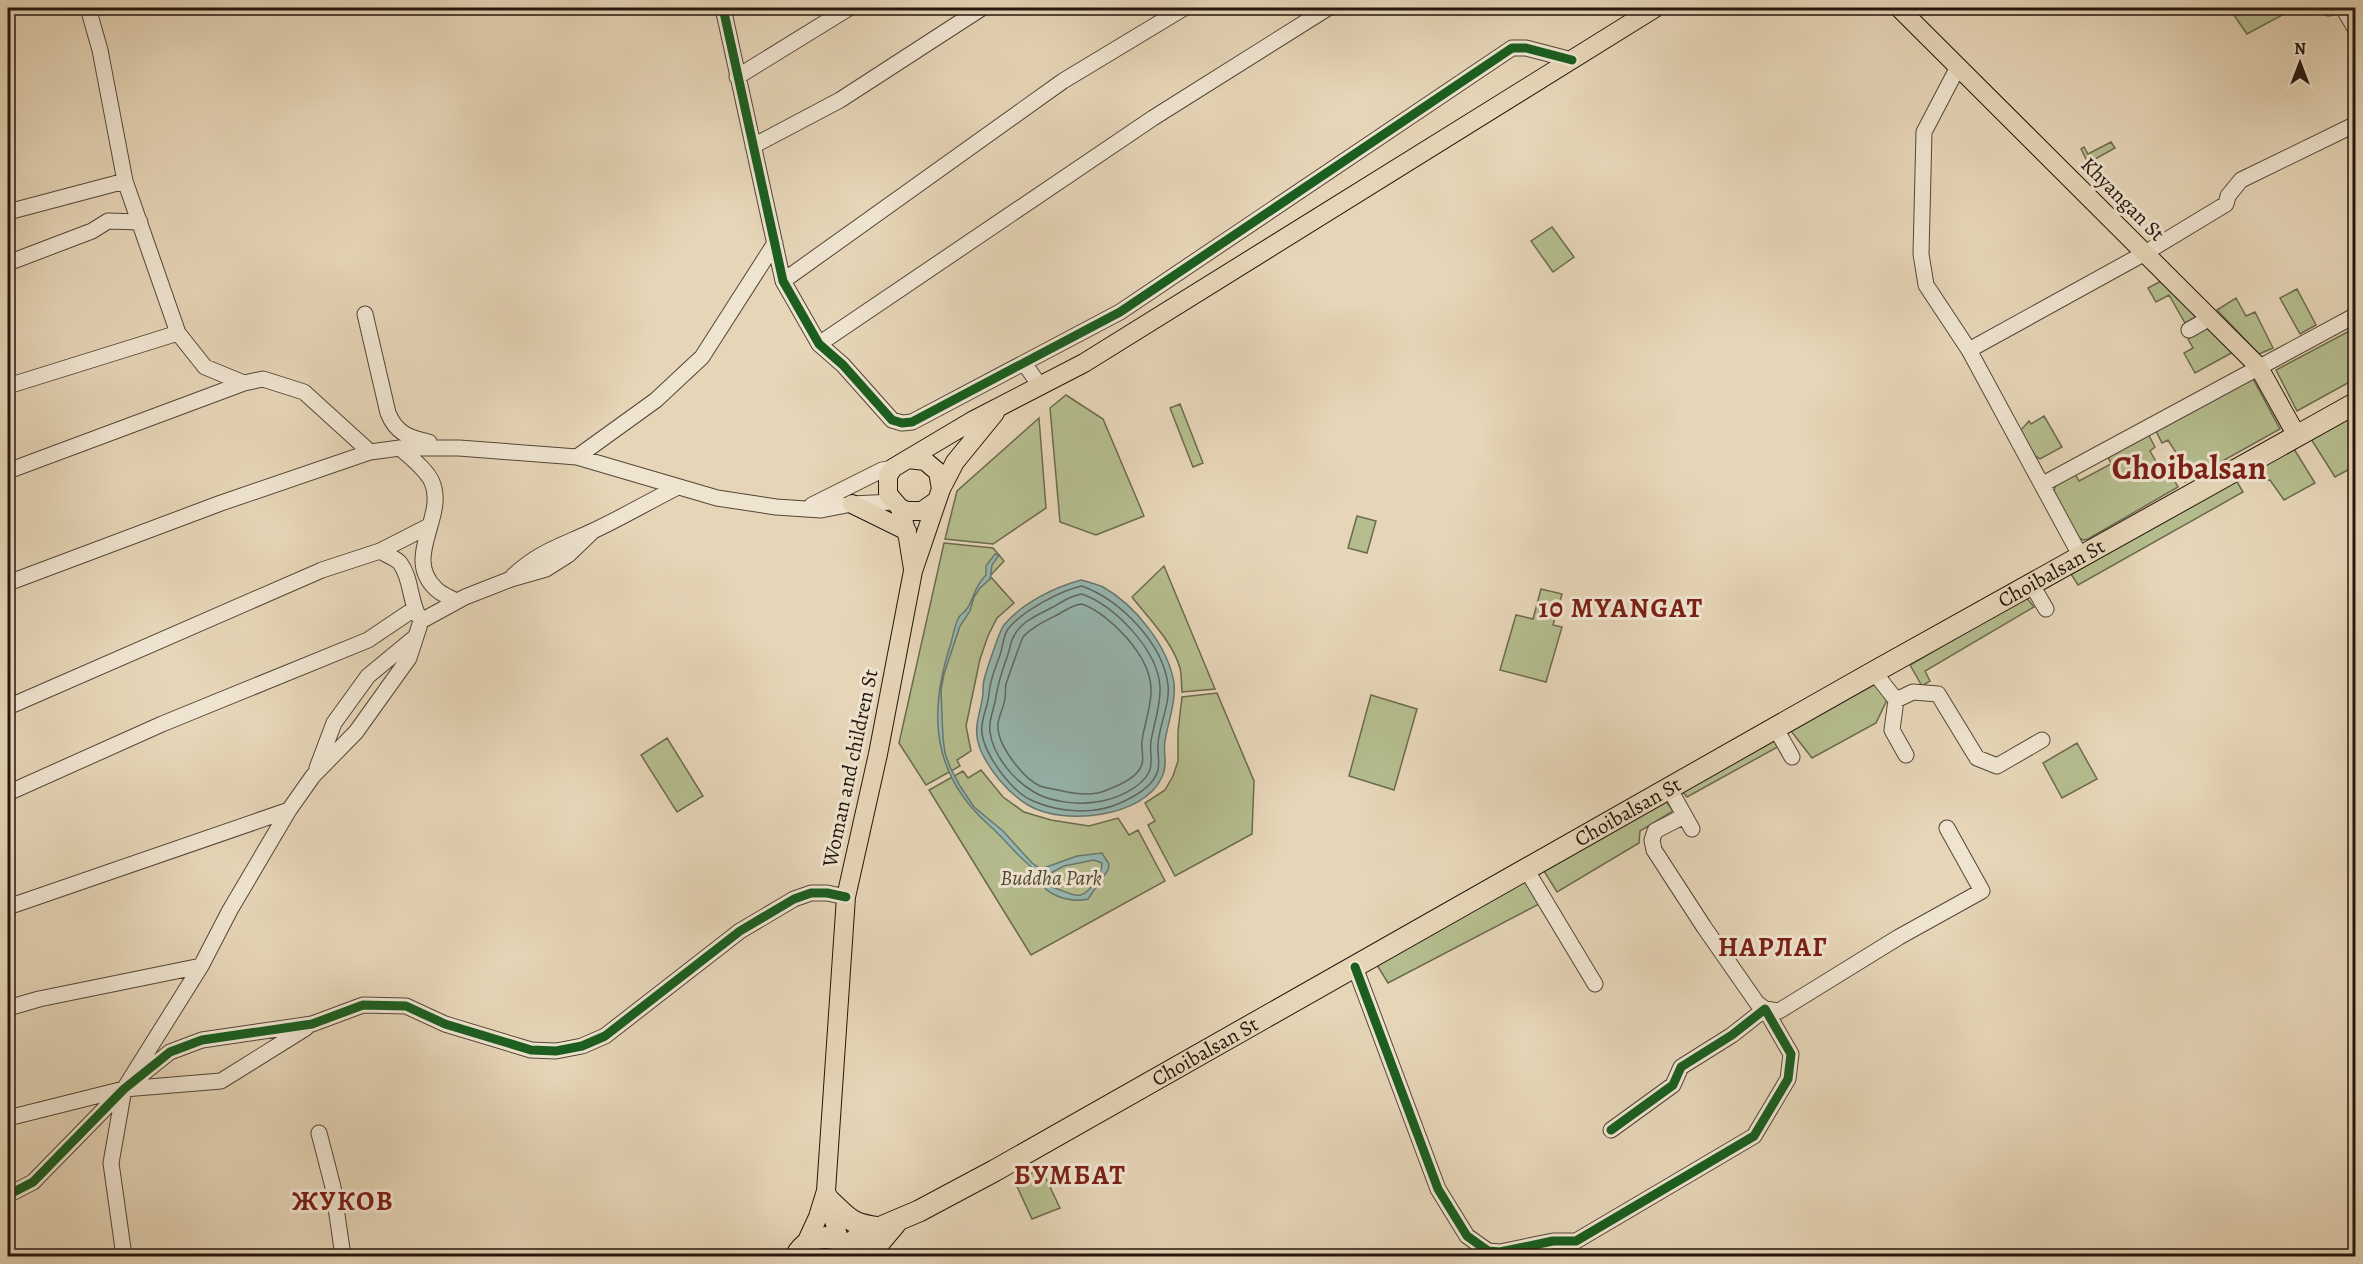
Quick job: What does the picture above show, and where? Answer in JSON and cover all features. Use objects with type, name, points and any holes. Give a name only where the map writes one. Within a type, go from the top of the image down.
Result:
[{"type":"highway","name":"Choibalsan St","points":[[846,1248],[860,1236],[899,1220],[994,1171],[1874,672],[2355,403]]},
{"type":"highway","points":[[827,1196],[848,1219],[859,1225],[880,1228]]},
{"type":"highway","points":[[868,1257],[899,1220]]},
{"type":"highway","points":[[801,1250],[822,1237],[846,1248]]},
{"type":"main road","name":"Woman and children St","points":[[900,463],[1084,363],[1654,8]]},
{"type":"main road","name":"Khyangan St","points":[[1899,8],[2258,366],[2297,436]]},
{"type":"main road","name":"Woman and children St","points":[[827,1196],[846,897],[878,754],[913,571],[938,496],[955,462],[1000,407]]},
{"type":"main road","points":[[896,505],[914,512],[929,507],[938,496],[938,472],[933,465],[925,460],[900,463],[887,485],[907,531],[913,571]]},
{"type":"main road","points":[[852,504],[907,531]]},
{"type":"main road","points":[[827,1196],[846,1248]]},
{"type":"main road","points":[[801,1250],[819,1217],[827,1196]]},
{"type":"street","points":[[88,8],[100,50],[125,181],[178,333],[205,367],[244,383]]},
{"type":"street","points":[[737,77],[849,8]]},
{"type":"street","points":[[753,146],[840,100],[982,8]]},
{"type":"street","points":[[783,281],[1063,81],[1184,8]]},
{"type":"street","points":[[819,344],[1153,118],[1328,8]]},
{"type":"street","points":[[2343,8],[2355,30]]},
{"type":"street","points":[[725,9],[737,77],[783,281],[819,344],[843,364],[892,420],[902,423],[912,422],[1120,312],[1512,48],[1526,48],[1572,60]]},
{"type":"street","points":[[1959,67],[1924,132],[1921,254],[1926,285],[1969,350],[2081,557]]},
{"type":"street","points":[[1969,350],[2145,253],[2226,204],[2228,196],[2241,180],[2355,124]]},
{"type":"street","points":[[8,212],[125,181]]},
{"type":"street","points":[[8,263],[92,231],[108,221],[140,222]]},
{"type":"street","points":[[577,457],[656,400],[702,357],[774,243]]},
{"type":"street","points":[[365,314],[388,413],[393,425],[401,433],[415,440],[459,448]]},
{"type":"street","points":[[2043,484],[2355,315]]},
{"type":"street","points":[[2189,330],[2210,318]]},
{"type":"street","points":[[8,386],[178,333]]},
{"type":"street","points":[[1024,363],[1040,386]]},
{"type":"street","points":[[8,471],[244,383],[263,379],[304,392],[370,452]]},
{"type":"street","points":[[400,448],[432,481],[436,499],[423,550],[425,573],[436,589],[456,601]]},
{"type":"street","points":[[8,583],[221,503],[370,452],[400,448],[459,448],[577,457],[676,488],[717,498],[794,508],[821,510],[852,504],[896,505]]},
{"type":"street","points":[[794,508],[811,506],[900,463]]},
{"type":"street","points":[[8,793],[162,724],[368,640],[418,615],[511,579],[530,561],[552,548],[592,532],[676,488]]},
{"type":"street","points":[[8,707],[322,570],[380,551],[429,526]]},
{"type":"street","points":[[124,1257],[111,1163],[124,1089],[201,966],[230,910],[289,810],[313,776],[356,732],[409,658],[418,615],[408,580],[399,562],[380,551]]},
{"type":"street","points":[[408,580],[425,573]]},
{"type":"street","points":[[2032,585],[2046,609]]},
{"type":"street","points":[[313,776],[334,723],[368,676],[414,638]]},
{"type":"street","points":[[1874,672],[1896,700],[1892,730],[1906,755]]},
{"type":"street","points":[[1896,700],[1913,692],[1938,694],[1977,758],[1997,766],[2042,740]]},
{"type":"street","points":[[1776,729],[1792,757]]},
{"type":"street","points":[[1355,967],[1438,1189],[1467,1236],[1488,1251],[1500,1252],[1553,1241],[1576,1241],[1754,1136],[1788,1079],[1791,1054],[1765,1009],[1757,1003],[1710,937],[1654,850],[1652,840],[1655,831],[1688,822],[1669,788]]},
{"type":"street","points":[[8,907],[289,810]]},
{"type":"street","points":[[1611,1130],[1673,1085],[1681,1067],[1732,1035],[1765,1009],[1779,1011],[1899,937],[1982,891],[1947,828]]},
{"type":"street","points":[[1526,869],[1595,984]]},
{"type":"street","points":[[8,1118],[124,1089],[209,1084],[221,1081],[312,1024],[363,1005],[406,1006],[445,1024],[531,1050],[556,1050],[582,1046],[605,1036],[740,930],[794,899],[812,893],[846,897]]},
{"type":"street","points":[[8,1008],[39,999],[201,966]]},
{"type":"street","points":[[8,1195],[33,1182],[124,1089],[170,1052],[202,1040],[312,1024]]},
{"type":"street","points":[[319,1132],[333,1187],[343,1257]]},
{"type":"green space","points":[[2229,8],[2295,8],[2247,34]]},
{"type":"green space","points":[[2111,142],[2115,148],[2088,163],[2081,149],[2084,147],[2088,154]]},
{"type":"green space","points":[[1552,227],[1574,257],[1553,272],[1531,241]]},
{"type":"green space","points":[[2163,280],[2199,315],[2185,323],[2169,295],[2156,302],[2148,288]]},
{"type":"green space","points":[[2297,289],[2316,325],[2300,334],[2280,298]]},
{"type":"green space","points":[[2236,298],[2246,316],[2255,312],[2273,348],[2259,354],[2217,310]]},
{"type":"green space","points":[[2210,326],[2235,351],[2195,373],[2184,353],[2193,348],[2188,339]]},
{"type":"green space","points":[[2355,328],[2355,379],[2297,411],[2276,370]]},
{"type":"green space","points":[[2252,377],[2280,429],[2185,482],[2171,458],[2177,454],[2168,440],[2162,443],[2154,427]]},
{"type":"green space","points":[[1066,395],[1103,419],[1144,516],[1096,535],[1060,522],[1050,408]]},
{"type":"green space","points":[[1180,404],[1203,463],[1193,467],[1170,408]]},
{"type":"green space","points":[[2355,414],[2355,466],[2335,477],[2311,439]]},
{"type":"green space","points":[[2044,416],[2062,447],[2040,459],[2035,456],[2021,430],[2029,421],[2031,424]]},
{"type":"green space","points":[[1039,418],[1046,508],[993,544],[945,539],[957,491]]},
{"type":"green space","points":[[2147,432],[2155,447],[2150,451],[2158,465],[2164,462],[2178,487],[2088,539],[2083,540],[2078,537],[2054,495],[2055,487],[2063,478],[2074,472],[2079,481],[2111,464],[2107,454]]},
{"type":"green space","points":[[2294,449],[2315,483],[2284,500],[2270,480],[2263,481],[2256,469]]},
{"type":"green space","points":[[2236,480],[2243,492],[2078,585],[2071,574]]},
{"type":"green space","points":[[1357,516],[1376,521],[1367,553],[1348,548]]},
{"type":"green space","points":[[944,543],[993,548],[1004,561],[990,576],[1014,603],[997,618],[980,659],[966,726],[971,751],[957,760],[960,766],[926,785],[899,743]]},
{"type":"green space","points":[[1164,566],[1215,689],[1182,692],[1180,668],[1172,649],[1132,597]]},
{"type":"green space","points":[[1541,589],[1562,594],[1553,625],[1562,627],[1546,682],[1500,670],[1516,615],[1533,619]]},
{"type":"green space","points":[[2026,597],[2034,607],[1925,671],[1930,681],[1922,686],[1910,665]]},
{"type":"green space","points":[[1877,683],[1887,700],[1876,723],[1812,758],[1791,731]]},
{"type":"green space","name":"Buddha Park","points":[[1217,693],[1254,781],[1252,834],[1175,876],[1148,825],[1155,821],[1145,803],[1165,790],[1173,776],[1178,761],[1178,731],[1182,697]]},
{"type":"green space","points":[[1371,695],[1417,709],[1394,790],[1349,776]]},
{"type":"green space","points":[[1777,737],[1781,745],[1687,797],[1682,791]]},
{"type":"green space","points":[[667,738],[703,796],[677,812],[641,755]]},
{"type":"green space","points":[[2077,743],[2097,779],[2062,798],[2043,763]]},
{"type":"green space","name":"Buddha Park","points":[[981,770],[1003,797],[1024,812],[1051,820],[1089,826],[1118,818],[1129,835],[1138,830],[1165,881],[1031,955],[929,790],[963,771],[968,778]]},
{"type":"green space","points":[[1665,800],[1673,811],[1640,831],[1639,843],[1557,892],[1544,871]]},
{"type":"green space","points":[[1527,880],[1541,903],[1388,983],[1377,965]]},
{"type":"green space","points":[[1041,1168],[1060,1208],[1032,1219],[1015,1182]]},
{"type":"water","points":[[995,554],[999,555],[992,565],[990,579],[974,597],[970,611],[960,626],[944,674],[941,690],[945,753],[960,786],[974,807],[1003,831],[1032,863],[1041,869],[1077,856],[1102,853],[1109,864],[1108,870],[1088,899],[1073,900],[1057,896],[1044,887],[1039,873],[970,806],[946,764],[940,741],[938,718],[939,694],[944,669],[958,620],[969,606],[979,584],[986,575],[986,566]],"holes":[[[1094,860],[1102,863],[1100,873],[1090,889],[1080,895],[1070,894],[1049,886],[1046,879],[1047,875],[1064,866]]]},
{"type":"water","points":[[1081,580],[1103,587],[1127,604],[1138,616],[1165,655],[1171,669],[1174,690],[1165,741],[1164,772],[1152,791],[1138,802],[1121,809],[1081,816],[1043,812],[1013,794],[1000,781],[985,759],[978,743],[977,728],[984,680],[1004,625],[1029,603]]},
{"type":"cycle path","points":[[723,8],[783,281],[819,344],[843,365],[892,420],[902,423],[912,422],[1120,312],[1512,48],[1526,48],[1572,60]]},
{"type":"cycle path","points":[[8,1195],[33,1182],[124,1089],[170,1052],[202,1040],[312,1024],[363,1005],[406,1006],[445,1024],[531,1050],[556,1051],[582,1046],[605,1036],[740,931],[794,899],[811,893],[827,893],[846,897]]},
{"type":"cycle path","points":[[1355,967],[1438,1189],[1467,1236],[1488,1251],[1500,1252],[1553,1241],[1576,1241],[1754,1136],[1788,1079],[1791,1054],[1765,1009],[1732,1035],[1681,1067],[1673,1085],[1611,1130]]},
{"type":"district","name":"Choibalsan","points":[[2189,467]]},
{"type":"district","name":"10 MYANGAT","points":[[1621,608]]},
{"type":"district","name":"НАРЛАГ","points":[[1773,947]]},
{"type":"district","name":"БУМБАТ","points":[[1070,1175]]},
{"type":"district","name":"ЖУКОВ","points":[[343,1201]]}]
